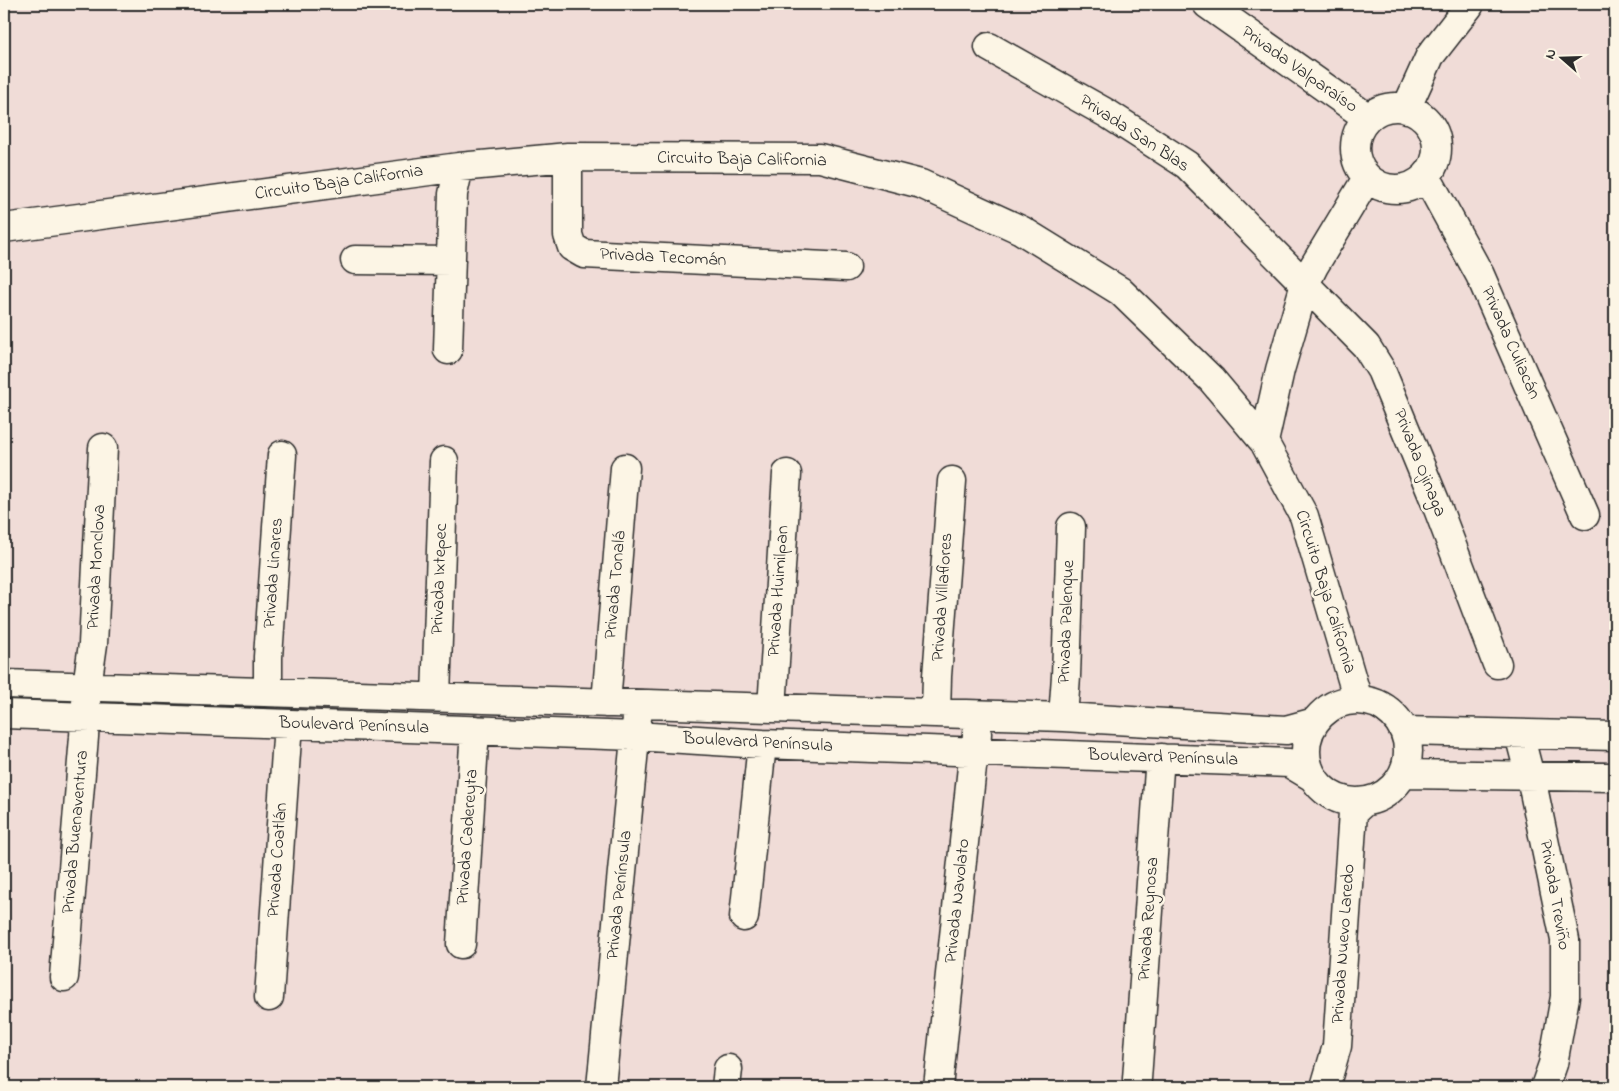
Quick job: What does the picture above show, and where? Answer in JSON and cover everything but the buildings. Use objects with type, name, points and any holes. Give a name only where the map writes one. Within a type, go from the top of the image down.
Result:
[{"type":"street","name":"Privada Valparaíso","points":[[1207,4],[1368,118]]},
{"type":"street","points":[[1406,109],[1430,56],[1469,4]]},
{"type":"street","name":"Privada San Blas","points":[[989,47],[1108,114],[1186,164],[1305,284]]},
{"type":"street","points":[[1392,107],[1406,109],[1419,115],[1429,124],[1435,137],[1436,151],[1433,164],[1426,176],[1416,184],[1403,189],[1390,189],[1378,185],[1367,178],[1359,167],[1355,154],[1355,141],[1360,129],[1368,118],[1379,111],[1392,107]]},
{"type":"street","name":"Circuito Baja California","points":[[4,228],[459,167],[568,157],[820,158],[921,184],[1021,230],[1120,291],[1212,380],[1264,442],[1304,516],[1358,700]]},
{"type":"street","name":"Privada Tecomán","points":[[568,157],[568,235],[572,247],[584,254],[846,267]]},
{"type":"street","points":[[448,350],[453,194],[459,167]]},
{"type":"street","name":"Privada Culiacán","points":[[1426,176],[1480,275],[1585,515]]},
{"type":"street","points":[[1264,442],[1280,370],[1305,284],[1367,178]]},
{"type":"street","points":[[355,260],[451,261]]},
{"type":"street","name":"Privada Ojinaga","points":[[1305,284],[1366,346],[1382,370],[1435,501],[1497,664]]},
{"type":"street","name":"Privada Monclova","points":[[87,686],[93,644],[103,448]]},
{"type":"street","name":"Privada Linares","points":[[268,692],[268,657],[282,455]]},
{"type":"street","name":"Privada Ixtepec","points":[[436,698],[444,461]]},
{"type":"street","name":"Privada Tonalá","points":[[606,703],[626,468]]},
{"type":"street","name":"Privada Huimilpan","points":[[772,708],[787,474]]},
{"type":"street","name":"Privada Villaflores","points":[[936,713],[937,676],[952,481]]},
{"type":"street","name":"Privada Palenque","points":[[1063,717],[1071,527]]},
{"type":"street","name":"Boulevard Península","points":[[4,684],[1063,717],[1286,730],[1315,722]]},
{"type":"street","name":"Privada Buenaventura","points":[[64,977],[87,686]]},
{"type":"street","points":[[197,690],[198,721]]},
{"type":"street","points":[[1358,700],[1375,703],[1390,712],[1401,724],[1407,740],[1408,757],[1403,774],[1393,788],[1379,798],[1363,803],[1346,802],[1330,795],[1318,784],[1309,770],[1306,753],[1308,737],[1315,722],[1327,710],[1342,702],[1358,700]]},
{"type":"street","name":"Privada Península","points":[[601,1087],[639,704]]},
{"type":"street","name":"Boulevard Península","points":[[4,714],[635,736],[762,744],[1290,763],[1314,778]]},
{"type":"street","name":"Privada Navolato","points":[[938,1087],[972,767],[976,752],[977,714]]},
{"type":"street","name":"Privada Coatlán","points":[[269,997],[288,724]]},
{"type":"street","name":"Privada Cadereyta","points":[[461,944],[475,730]]},
{"type":"street","points":[[1404,731],[1615,736]]},
{"type":"street","name":"Privada Treviño","points":[[1519,734],[1530,776],[1565,940],[1565,997],[1553,1064],[1545,1087]]},
{"type":"street","points":[[744,917],[762,744]]},
{"type":"street","name":"Privada Reynosa","points":[[1138,1079],[1159,770],[1162,758]]},
{"type":"street","points":[[1403,774],[1615,777]]},
{"type":"street","name":"Privada Nuevo Laredo","points":[[1325,1087],[1337,1046],[1354,812],[1363,803]]}]
